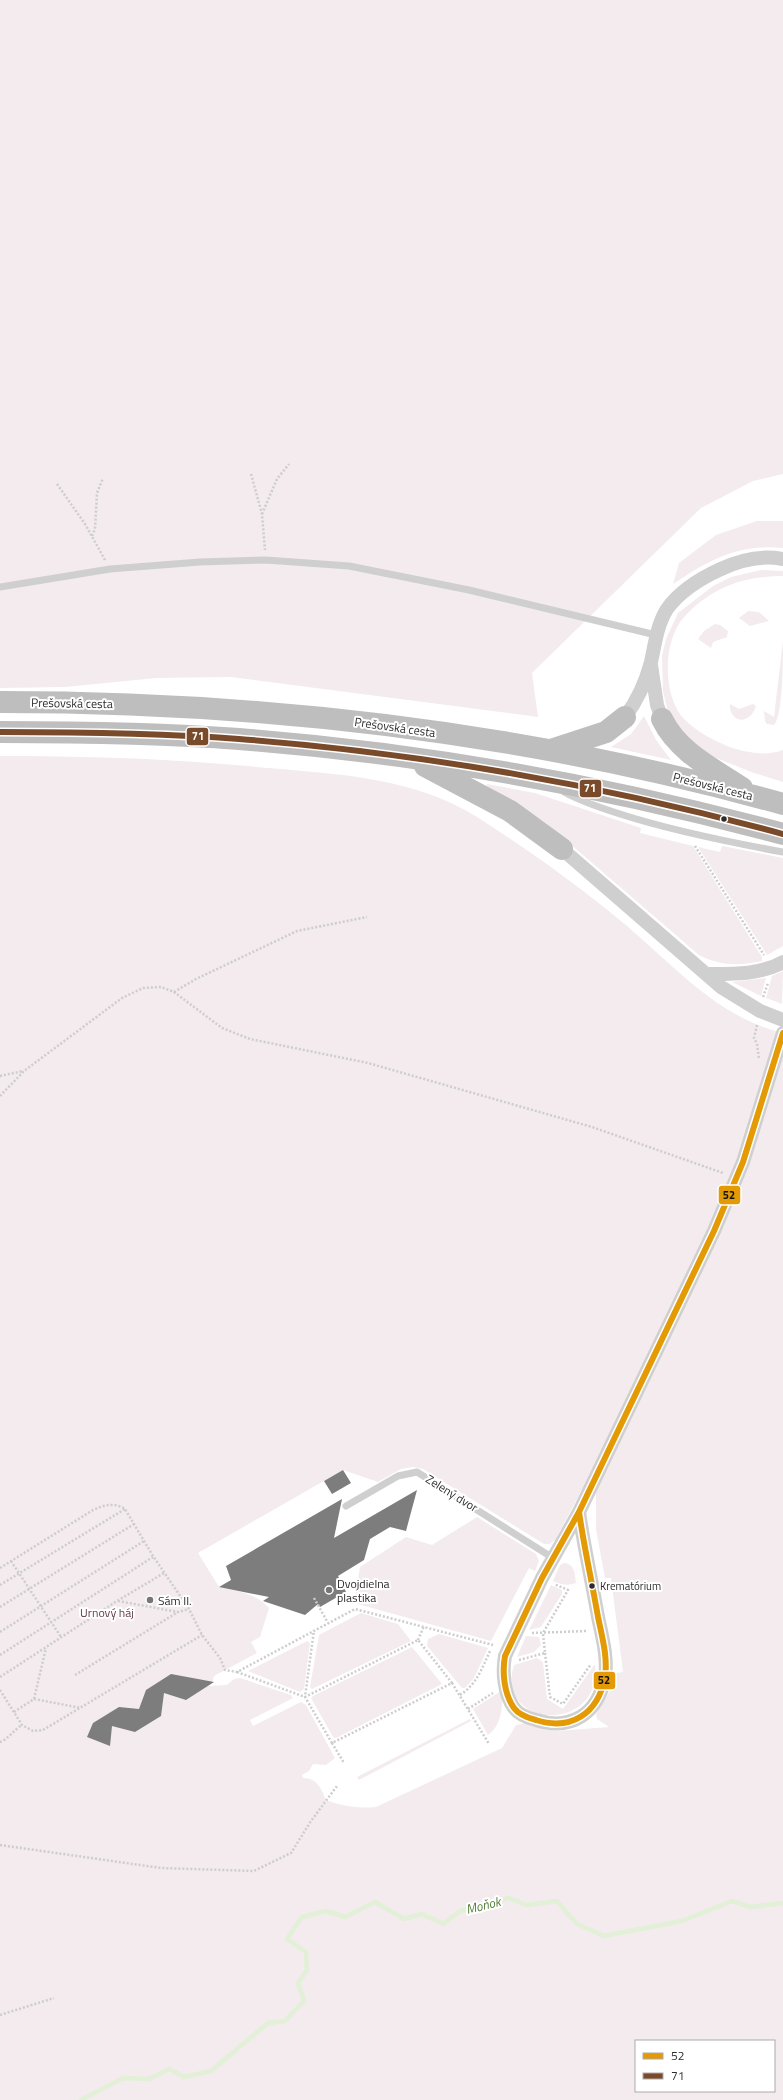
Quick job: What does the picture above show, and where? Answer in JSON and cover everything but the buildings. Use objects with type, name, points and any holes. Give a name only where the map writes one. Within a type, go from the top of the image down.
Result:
[{"type":"highway","name":"Prešovská cesta","points":[[0,702],[156,705],[322,718],[401,728],[548,751],[676,777],[783,804]]},
{"type":"highway","points":[[548,751],[606,732],[625,717]]},
{"type":"highway","points":[[662,719],[667,730],[684,749],[754,796]]},
{"type":"highway","points":[[0,732],[118,733],[187,736],[248,740],[407,758],[541,779],[667,805],[783,834]]},
{"type":"highway","points":[[407,758],[470,789],[510,811],[562,849]]},
{"type":"street","points":[[625,717],[639,694],[651,662],[656,635],[667,610],[674,601],[709,575],[731,564],[755,558],[783,559]]},
{"type":"street","points":[[651,662],[657,705],[662,719]]},
{"type":"street","points":[[562,849],[721,987],[760,1011],[783,1020]]},
{"type":"street","points":[[706,974],[739,973],[767,961],[783,962]]},
{"type":"street","points":[[579,1512],[601,1630],[605,1657],[604,1678],[596,1700],[584,1716],[574,1721],[556,1724],[532,1719],[521,1714],[515,1709],[506,1684],[503,1668],[505,1656],[515,1632],[542,1578],[579,1512],[714,1231],[737,1176],[764,1097],[783,1033]]},
{"type":"lane","points":[[0,587],[110,569],[200,562],[266,560],[349,566],[469,590],[656,635]]},
{"type":"lane","points":[[541,779],[581,802],[645,822],[721,841],[783,852]]},
{"type":"lane","name":"Zelený dvor","points":[[346,1506],[398,1476],[417,1472],[553,1558]]},
{"type":"path","points":[[262,514],[277,479],[289,464]]},
{"type":"path","points":[[251,474],[262,514],[266,560]]},
{"type":"path","points":[[92,537],[95,529],[97,493],[103,478]]},
{"type":"path","points":[[57,484],[85,524],[110,569]]},
{"type":"path","points":[[693,843],[767,961],[769,977],[754,1038],[757,1044],[758,1062]]},
{"type":"path","points":[[174,992],[297,931],[367,917]]},
{"type":"path","points":[[0,1096],[24,1071],[122,998],[143,988],[161,987],[174,992],[222,1028],[250,1039],[368,1063],[592,1127],[650,1146],[727,1175],[737,1176]]},
{"type":"path","points":[[0,1076],[24,1071]]},
{"type":"path","points":[[0,1568],[102,1506],[119,1505],[125,1508],[153,1556],[189,1609],[202,1635],[220,1658],[225,1670],[237,1672],[306,1697],[418,1640],[424,1626]]},
{"type":"path","points":[[0,1586],[125,1508]]},
{"type":"path","points":[[0,1608],[134,1524]]},
{"type":"path","points":[[0,1632],[144,1541]]},
{"type":"path","points":[[0,1654],[153,1556]]},
{"type":"path","points":[[11,1561],[61,1638]]},
{"type":"path","points":[[0,1678],[117,1601],[164,1573]]},
{"type":"path","points":[[542,1578],[568,1590],[543,1633],[550,1696],[563,1704],[593,1660],[605,1657]]},
{"type":"path","points":[[314,1598],[328,1623]]},
{"type":"path","points":[[117,1601],[178,1612]]},
{"type":"path","points":[[75,1675],[178,1612],[189,1609]]},
{"type":"path","points":[[237,1672],[356,1609],[493,1645],[477,1679],[471,1687],[460,1694]]},
{"type":"path","points":[[314,1630],[306,1697],[344,1763]]},
{"type":"path","points":[[515,1632],[543,1633],[601,1630]]},
{"type":"path","points":[[0,1690],[22,1725],[33,1731],[42,1730],[202,1635]]},
{"type":"path","points":[[418,1640],[460,1694],[489,1744]]},
{"type":"path","points":[[14,1712],[34,1699],[46,1648]]},
{"type":"path","points":[[503,1668],[515,1661],[545,1653]]},
{"type":"path","points":[[332,1743],[452,1683]]},
{"type":"path","points":[[468,1709],[506,1684]]},
{"type":"path","points":[[34,1699],[81,1708]]},
{"type":"path","points":[[0,1742],[5,1740],[10,1732],[22,1725]]},
{"type":"path","points":[[0,1845],[161,1868],[254,1871],[291,1853],[311,1821],[338,1786]]},
{"type":"path","points":[[0,2015],[54,1998]]},
{"type":"green space","points":[[0,0],[783,0],[783,474],[753,481],[701,508],[532,673],[538,717],[231,677],[156,678],[65,687],[0,688]]},
{"type":"green space","points":[[757,521],[783,521],[783,548],[751,548],[725,555],[700,567],[673,584],[679,563],[716,535]]},
{"type":"green space","points":[[761,570],[783,571],[783,576],[755,578],[730,585],[706,598],[685,616],[677,626],[672,639],[669,653],[669,683],[677,710],[689,724],[705,735],[727,746],[747,752],[769,753],[783,750],[783,782],[754,773],[706,754],[690,744],[668,712],[663,691],[662,656],[666,639],[678,613],[713,586],[731,577]]},
{"type":"green space","points":[[748,611],[759,612],[769,621],[750,626],[739,618]]},
{"type":"green space","points":[[715,624],[720,625],[728,631],[727,637],[713,642],[711,648],[698,639],[704,631]]},
{"type":"green space","points":[[783,641],[782,686],[779,710],[777,720],[774,725],[767,724],[765,721],[764,711],[774,717]]},
{"type":"green space","points":[[730,704],[739,709],[753,704],[756,706],[749,717],[740,720],[733,715]]},
{"type":"green space","points":[[644,716],[656,740],[671,760],[611,747],[631,734]]},
{"type":"green space","name":"Urnový háj","points":[[0,756],[134,759],[235,765],[322,773],[376,780],[428,794],[453,804],[477,817],[551,867],[621,921],[677,971],[716,1002],[737,1015],[759,1025],[783,1033],[783,2100],[0,2100]],"holes":[[[413,1467],[423,1469],[544,1544],[550,1544],[555,1540],[582,1490],[596,1490],[596,1529],[605,1578],[611,1578],[623,1672],[616,1673],[614,1684],[596,1714],[597,1719],[609,1727],[557,1731],[541,1729],[525,1723],[516,1725],[502,1748],[376,1807],[363,1808],[338,1804],[326,1800],[318,1784],[308,1778],[303,1778],[302,1775],[309,1771],[313,1764],[326,1765],[335,1758],[306,1705],[301,1702],[253,1726],[250,1720],[293,1698],[291,1695],[240,1678],[234,1679],[227,1685],[208,1686],[212,1683],[214,1676],[257,1653],[251,1642],[260,1637],[269,1608],[264,1603],[252,1596],[239,1591],[219,1587],[198,1553],[343,1470],[378,1482],[401,1469]]]},
{"type":"green space","points":[[487,784],[535,793],[641,828],[640,833],[693,846],[762,957],[762,961],[745,964],[730,964],[707,959],[699,955],[569,843],[487,788]]},
{"type":"green space","points":[[722,846],[783,858],[783,946],[767,955],[698,847],[720,852]]},
{"type":"green space","points":[[783,971],[782,1004],[766,998],[772,976]]},
{"type":"green space","points":[[766,978],[761,996],[732,982]]},
{"type":"green space","points":[[477,1517],[536,1554],[539,1561],[535,1571],[529,1568],[491,1641],[354,1603],[360,1567],[406,1537],[432,1545]]},
{"type":"green space","points":[[564,1563],[572,1567],[575,1573],[576,1583],[564,1585],[553,1581],[560,1565]]},
{"type":"green space","points":[[551,1585],[562,1590],[562,1594],[541,1627],[529,1630]]},
{"type":"green space","points":[[361,1613],[398,1624],[411,1641],[312,1689],[310,1687],[319,1635]]},
{"type":"green space","points":[[439,1634],[488,1648],[474,1678],[465,1688],[462,1688],[427,1646],[428,1639]]},
{"type":"green space","points":[[526,1636],[539,1637],[541,1645],[534,1652],[517,1657]]},
{"type":"green space","points":[[307,1641],[310,1643],[304,1689],[300,1692],[248,1671]]},
{"type":"green space","points":[[412,1647],[442,1684],[336,1738],[333,1737],[311,1698]]},
{"type":"green space","points":[[537,1658],[543,1662],[547,1699],[563,1709],[595,1664],[593,1687],[583,1703],[568,1712],[550,1715],[533,1712],[519,1702],[512,1686],[514,1665]]},
{"type":"green space","points":[[501,1691],[502,1709],[499,1721],[496,1727],[488,1735],[473,1709]]},
{"type":"green space","points":[[470,1719],[471,1721],[359,1780],[357,1777]]},
{"type":"waterway","name":"Moňok","points":[[81,2100],[123,2078],[149,2079],[169,2069],[184,2077],[211,2071],[268,2023],[285,2021],[304,2001],[298,1983],[307,1970],[306,1952],[287,1939],[302,1917],[326,1911],[345,1917],[375,1902],[404,1919],[422,1914],[443,1924],[460,1911],[509,1898],[526,1905],[557,1901],[577,1924],[604,1936],[682,1921],[732,1901],[750,1907],[783,1903]]},
{"type":"transit line","name":"71","points":[[0,732],[179,735],[308,745],[377,753],[513,774],[581,787],[649,801],[783,834]]},
{"type":"transit line","name":"52","points":[[579,1512],[604,1647],[606,1670],[601,1690],[596,1701],[589,1710],[571,1721],[549,1723],[527,1717],[518,1713],[514,1708],[506,1690],[504,1669],[505,1656],[542,1578],[579,1512],[714,1231],[743,1162],[783,1033]]},
{"type":"place","name":"Krematórium","points":[[592,1586]]},
{"type":"place","name":"Dvojdielna plastika","points":[[329,1590]]},
{"type":"place","name":"Sám II.","points":[[150,1600]]}]
